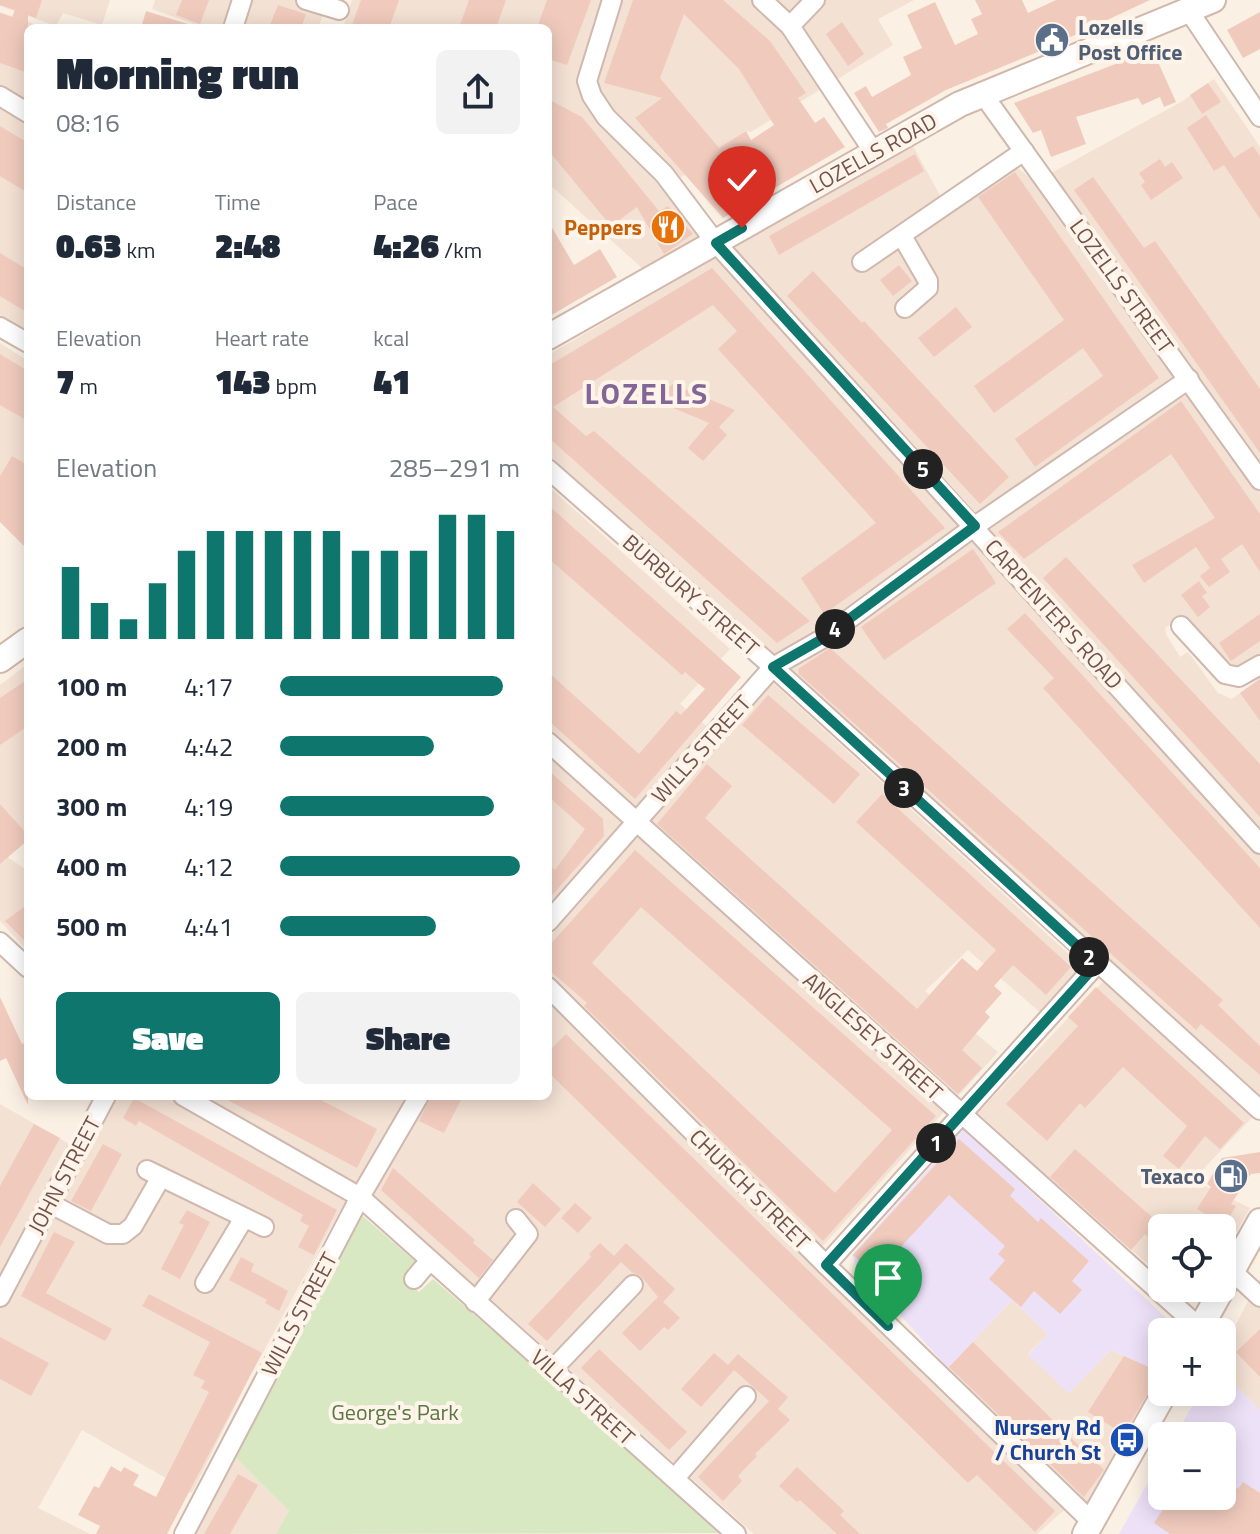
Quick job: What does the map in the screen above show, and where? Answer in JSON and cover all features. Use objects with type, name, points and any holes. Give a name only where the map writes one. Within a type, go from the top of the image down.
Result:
[{"type":"main road","name":"LOZELLS ROAD","points":[[552,335],[873,151],[982,93],[1213,0]]},
{"type":"main road","points":[[0,660],[24,643]]},
{"type":"main road","points":[[1236,1264],[1260,1221]]},
{"type":"main road","points":[[1089,1528],[1157,1406]]},
{"type":"street","points":[[234,24],[242,0]]},
{"type":"street","points":[[306,0],[338,13]]},
{"type":"street","name":"CARPENTER'S ROAD","points":[[612,0],[587,81],[592,96],[606,117],[664,174],[716,243],[1260,844]]},
{"type":"street","points":[[762,0],[790,26],[873,151]]},
{"type":"street","points":[[790,26],[815,0]]},
{"type":"street","points":[[1189,11],[1260,117]]},
{"type":"street","name":"LOZELLS STREET","points":[[982,93],[1260,480]]},
{"type":"street","points":[[0,96],[24,111]]},
{"type":"street","points":[[862,262],[1024,151]]},
{"type":"street","points":[[902,236],[928,281],[928,288],[905,308]]},
{"type":"street","points":[[0,327],[24,341]]},
{"type":"street","name":"WILLS STREET","points":[[552,917],[773,667],[822,639],[975,526],[1189,379]]},
{"type":"street","name":"BURBURY STREET","points":[[552,473],[773,667],[1260,1110]]},
{"type":"street","points":[[1181,626],[1225,674],[1239,677],[1260,665]]},
{"type":"street","name":"ANGLESEY STREET","points":[[552,746],[1186,1318]]},
{"type":"street","points":[[0,942],[24,964]]},
{"type":"street","points":[[826,1265],[1097,964]]},
{"type":"street","name":"CHURCH STREET","points":[[552,991],[1089,1528]]},
{"type":"street","name":"VILLA STREET","points":[[190,1100],[360,1197],[736,1534]]},
{"type":"street","name":"WILLS STREET","points":[[184,1534],[360,1197],[417,1100]]},
{"type":"street","name":"JOHN STREET","points":[[0,1297],[102,1104]]},
{"type":"street","points":[[49,1203],[108,1234],[123,1234],[133,1226],[154,1174],[264,1227]]},
{"type":"street","points":[[205,1283],[244,1218]]},
{"type":"street","points":[[475,1302],[528,1234],[516,1219]]},
{"type":"street","points":[[414,1279],[430,1260]]},
{"type":"street","points":[[1236,1275],[1260,1297]]},
{"type":"street","points":[[553,1369],[633,1285]]},
{"type":"street","points":[[675,1478],[746,1396]]},
{"type":"shaded area","points":[[0,0],[110,0],[102,24],[63,13],[57,24],[50,24],[0,6]]},
{"type":"shaded area","points":[[155,0],[329,0],[320,24],[194,24],[152,9]]},
{"type":"shaded area","points":[[352,0],[914,0],[878,19],[893,45],[751,132],[745,131],[669,186],[701,236],[643,269],[552,187],[552,24],[344,24]]},
{"type":"shaded area","points":[[0,12],[34,24],[24,24],[24,330],[0,315]]},
{"type":"shaded area","points":[[1214,79],[1260,147],[1260,657],[1238,671],[1182,617],[1165,628],[1180,657],[1188,652],[1218,693],[1232,699],[1260,678],[1260,1109],[1193,1180],[1250,1208],[1236,1232],[1236,1214],[1148,1214],[1148,1264],[974,1117],[1116,968],[552,460],[552,353],[912,144],[949,212],[1014,165],[1035,182],[1181,102]]},
{"type":"shaded area","points":[[0,343],[24,358],[24,463],[12,456],[0,476]]},
{"type":"shaded area","points":[[552,490],[730,649],[680,704],[709,728],[555,906],[552,903]]},
{"type":"shaded area","points":[[24,667],[24,831],[0,804],[0,685]]},
{"type":"shaded area","points":[[771,681],[1085,969],[1042,1014],[968,950],[925,991],[998,1052],[821,1248],[819,1270],[1064,1510],[1037,1534],[754,1534],[360,1183],[342,1207],[248,1380],[192,1493],[82,1430],[38,1508],[90,1534],[0,1534],[0,1104],[85,1153],[115,1100],[552,1100],[552,934]]},
{"type":"shaded area","points":[[0,852],[24,868],[24,947],[0,921]]},
{"type":"shaded area","points":[[964,1129],[1166,1318],[1148,1318],[1148,1367],[1111,1350],[1069,1393],[1028,1355],[1048,1334],[1012,1300],[948,1368],[857,1267],[852,1255]]},
{"type":"shaded area","points":[[1260,1278],[1260,1410],[1236,1386],[1236,1325]]},
{"type":"shaded area","points":[[1012,1300],[1048,1334],[1028,1354],[1069,1393],[1111,1350],[1148,1367],[1148,1395],[1087,1509],[948,1368]]},
{"type":"shaded area","points":[[1236,1386],[1260,1410],[1260,1534],[1119,1534],[1148,1483],[1148,1510],[1236,1510],[1236,1422],[1183,1422],[1192,1406],[1236,1406]]},
{"type":"shaded area","points":[[236,1458],[289,1511],[276,1534],[195,1534]]},
{"type":"green space","name":"George's Park","points":[[358,1212],[416,1262],[404,1279],[419,1292],[433,1279],[493,1331],[514,1345],[719,1533],[276,1534],[289,1511],[236,1458]]},
{"type":"building","points":[[0,0],[42,0],[36,18],[28,15],[28,24],[24,24],[24,72],[0,63],[0,13],[12,17],[15,10],[0,5]]},
{"type":"building","points":[[182,0],[209,0],[200,24],[176,15]]},
{"type":"building","points":[[361,0],[399,0],[390,24],[352,24]]},
{"type":"building","points":[[469,0],[506,0],[497,24],[460,24]]},
{"type":"building","points":[[547,0],[591,0],[567,65],[552,60],[552,24],[538,24]]},
{"type":"building","points":[[633,0],[723,0],[770,41],[806,93],[798,98],[815,123],[824,117],[845,147],[723,218],[635,118],[662,98],[604,83]],"holes":[[[684,14],[739,69],[774,125],[751,140],[746,131],[719,148],[660,78]]]},
{"type":"building","points":[[975,0],[1022,0],[1028,13],[1056,0],[1150,0],[1045,49],[946,90],[886,124],[888,128],[879,132],[854,93],[866,86],[872,97],[911,75],[903,57],[922,48],[907,15],[935,2],[955,45],[978,34],[971,19],[982,14]]},
{"type":"building","points":[[278,5],[306,14],[302,24],[271,24]]},
{"type":"building","points":[[146,11],[188,24],[142,24]]},
{"type":"building","points":[[1260,12],[1260,49],[1243,58],[1227,30]]},
{"type":"building","points":[[842,22],[864,54],[848,66],[826,34]]},
{"type":"building","points":[[1150,44],[1176,102],[1164,107],[1160,97],[1142,105],[1138,98],[1076,117],[1086,144],[1051,157],[1041,130],[1033,133],[1014,103],[1118,63],[1116,59]]},
{"type":"building","points":[[1208,83],[1221,102],[1202,114],[1190,95]]},
{"type":"building","points":[[552,101],[582,117],[659,211],[668,206],[693,234],[664,254],[637,207],[611,226],[552,155]]},
{"type":"building","points":[[1206,115],[1234,158],[1253,146],[1260,156],[1260,219],[1224,165],[1214,171],[1187,128]]},
{"type":"building","points":[[0,126],[24,141],[24,191],[0,176]]},
{"type":"building","points":[[915,154],[924,171],[779,255],[769,236]]},
{"type":"building","points":[[1160,159],[1165,167],[1172,162],[1183,178],[1151,200],[1141,185],[1145,182],[1139,173]]},
{"type":"building","points":[[1015,172],[1159,378],[1035,467],[1015,439],[1103,376],[1083,348],[994,413],[974,386],[1064,320],[978,197]]},
{"type":"building","points":[[1093,177],[1144,248],[1155,241],[1260,389],[1260,453],[1074,190]]},
{"type":"building","points":[[552,228],[574,265],[600,249],[617,277],[552,315]]},
{"type":"building","points":[[0,253],[24,268],[24,311],[0,296]]},
{"type":"building","points":[[899,265],[912,281],[893,296],[880,280]]},
{"type":"building","points":[[712,268],[945,528],[824,614],[801,578],[876,523],[718,349],[737,331],[713,305],[553,407],[586,436],[594,431],[810,621],[777,643],[552,441],[552,364]]},
{"type":"building","points":[[813,271],[862,323],[864,321],[1009,477],[980,504],[787,296]]},
{"type":"building","points":[[956,307],[972,327],[934,357],[918,338]]},
{"type":"building","points":[[0,354],[24,369],[24,419],[0,405]]},
{"type":"building","points":[[673,384],[735,410],[719,427],[727,435],[703,461],[688,448],[709,423],[652,399]]},
{"type":"building","points":[[1181,401],[1260,514],[1260,572],[1242,544],[1221,559],[1230,572],[1209,587],[1200,576],[1210,568],[1196,547],[1144,583],[1132,565],[1215,518],[1171,454],[1024,559],[998,532]]},
{"type":"building","points":[[12,456],[24,463],[24,546],[0,522],[0,476]]},
{"type":"building","points":[[552,509],[741,677],[635,799],[552,724],[552,676],[639,754],[676,711],[681,715],[705,689],[685,672],[682,675],[552,561]]},
{"type":"building","points":[[973,549],[996,583],[884,660],[861,627]]},
{"type":"building","points":[[1066,557],[1260,764],[1260,817],[1043,578]]},
{"type":"building","points":[[1199,581],[1207,593],[1202,596],[1210,607],[1198,617],[1181,595]]},
{"type":"building","points":[[1025,613],[1260,868],[1260,928],[1043,688],[1054,678],[1007,629]]},
{"type":"building","points":[[1260,614],[1260,641],[1231,661],[1219,643]]},
{"type":"building","points":[[830,648],[1223,1000],[1218,1005],[1260,1046],[1260,1075],[1201,1024],[1196,1030],[799,674],[798,669]]},
{"type":"building","points":[[1260,679],[1260,721],[1240,693]]},
{"type":"building","points":[[24,682],[24,729],[0,745],[0,698]]},
{"type":"building","points":[[768,695],[860,774],[834,804],[742,725]]},
{"type":"building","points":[[707,764],[732,786],[705,818],[917,1009],[962,958],[977,971],[996,950],[856,822],[882,794],[1071,967],[1046,995],[1013,965],[994,986],[1002,993],[985,1012],[990,1017],[962,1050],[982,1068],[958,1094],[657,824]]},
{"type":"building","points":[[552,774],[603,819],[604,836],[552,895],[552,868],[555,870],[585,829],[552,800]]},
{"type":"building","points":[[0,804],[24,831],[24,843],[0,864]]},
{"type":"building","points":[[635,850],[936,1116],[823,1241],[584,1006],[587,1003],[552,972],[552,943]],"holes":[[[641,907],[892,1130],[835,1193],[592,963]]]},
{"type":"building","points":[[24,907],[24,940],[5,921]]},
{"type":"building","points":[[1096,987],[1244,1123],[1220,1149],[1205,1136],[1179,1169],[1163,1156],[1187,1126],[1123,1067],[1085,1108],[1080,1103],[1047,1141],[1006,1104],[1078,1026],[1068,1017]]},
{"type":"building","points":[[0,997],[24,1043],[24,1096],[6,1058],[0,1061]]},
{"type":"building","points":[[566,1034],[1055,1511],[1035,1532],[977,1475],[968,1483],[552,1076],[552,1048]]},
{"type":"building","points":[[133,1100],[138,1100],[337,1210],[314,1255],[298,1247],[309,1226],[300,1221],[303,1215],[139,1121],[136,1126],[123,1118]]},
{"type":"building","points":[[228,1100],[321,1100],[377,1129],[357,1168]]},
{"type":"building","points":[[429,1100],[461,1100],[444,1133],[419,1121]]},
{"type":"building","points":[[34,1124],[60,1138],[0,1247],[0,1186]]},
{"type":"building","points":[[959,1139],[1015,1189],[1010,1196],[1038,1222],[1041,1218],[1089,1261],[1072,1281],[1082,1290],[1060,1314],[1034,1291],[1021,1307],[989,1279],[1005,1260],[998,1254],[1005,1246],[949,1195],[897,1251],[922,1274],[901,1298],[853,1255]]},
{"type":"building","points":[[103,1144],[122,1154],[91,1211],[71,1201]]},
{"type":"building","points":[[1075,1149],[1148,1214],[1148,1237],[1145,1234],[1131,1250],[1050,1177]]},
{"type":"building","points":[[1260,1152],[1260,1173],[1251,1174],[1231,1204],[1236,1206],[1231,1214],[1206,1214],[1197,1209],[1211,1187],[1207,1184],[1222,1158]]},
{"type":"building","points":[[393,1168],[475,1240],[473,1243],[493,1260],[479,1278],[381,1190]]},
{"type":"building","points":[[533,1183],[561,1209],[545,1227],[517,1202]]},
{"type":"building","points":[[575,1203],[592,1218],[578,1233],[561,1218]]},
{"type":"building","points":[[187,1210],[210,1222],[180,1279],[161,1269],[184,1225],[179,1223]]},
{"type":"building","points":[[54,1232],[75,1242],[46,1293],[112,1329],[105,1341],[21,1296]]},
{"type":"building","points":[[600,1243],[614,1256],[626,1243],[675,1289],[663,1302],[680,1318],[668,1330],[664,1327],[640,1351],[622,1333],[658,1297],[641,1276],[621,1262],[547,1341],[528,1324],[591,1257],[589,1254]]},
{"type":"building","points":[[241,1257],[254,1264],[251,1271],[288,1291],[279,1311],[265,1303],[267,1300],[229,1280]]},
{"type":"building","points":[[149,1294],[262,1353],[167,1534],[96,1534],[100,1526],[78,1515],[94,1486],[99,1488],[111,1466],[121,1472],[124,1467],[139,1475],[133,1485],[156,1497],[209,1392],[201,1388],[205,1381],[193,1375],[210,1342],[142,1306]]},
{"type":"building","points":[[1260,1329],[1260,1377],[1236,1352]]},
{"type":"building","points":[[0,1337],[49,1363],[31,1396],[0,1379]]},
{"type":"building","points":[[973,1342],[1104,1470],[1084,1497],[949,1367]]},
{"type":"building","points":[[599,1349],[687,1432],[669,1450],[581,1368]]},
{"type":"building","points":[[714,1353],[728,1365],[738,1354],[788,1397],[778,1409],[790,1420],[755,1454],[757,1456],[738,1476],[742,1481],[723,1501],[698,1477],[769,1401],[734,1370],[701,1407],[681,1389]]},
{"type":"building","points":[[1124,1356],[1148,1367],[1148,1393],[1124,1434],[1088,1412]]},
{"type":"building","points":[[797,1467],[844,1511],[840,1515],[860,1534],[837,1534],[800,1500],[797,1502],[779,1486]]},
{"type":"building","points":[[238,1474],[258,1485],[230,1534],[204,1534]]},
{"type":"building","points":[[1243,1482],[1260,1493],[1260,1534],[1170,1534],[1154,1523],[1163,1510],[1236,1510],[1236,1488]]},
{"type":"place","name":"Lozells Post Office","points":[[1052,40]]},
{"type":"place","name":"Peppers","points":[[668,227]]},
{"type":"place","name":"Texaco","points":[[1231,1176]]},
{"type":"place","name":"Nursery Rd / Church St","points":[[1127,1440]]},
{"type":"district","name":"LOZELLS","points":[[647,394]]},
{"type":"route","points":[[742,228],[716,243],[975,526],[822,639],[773,667],[1097,964],[826,1265],[888,1326]]}]
